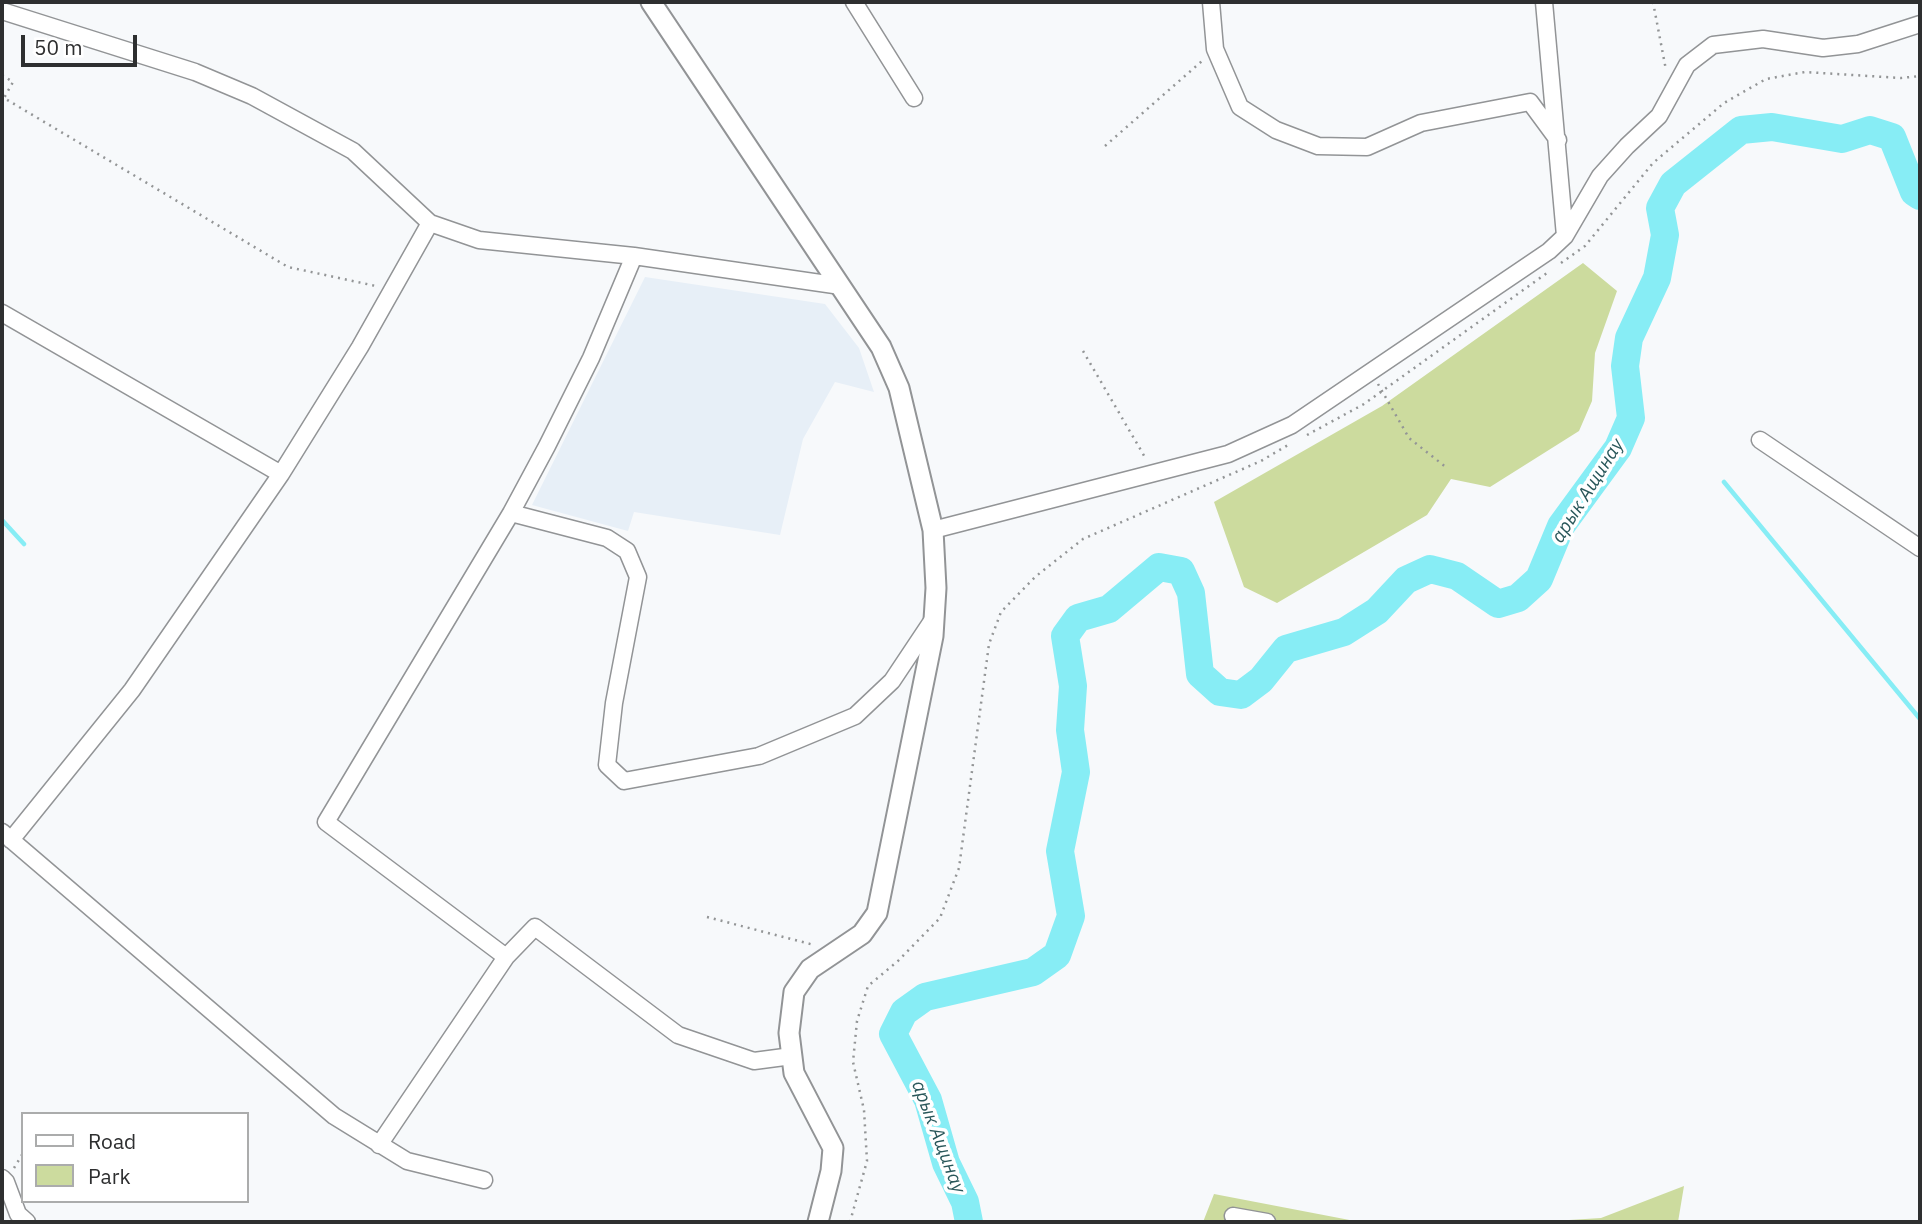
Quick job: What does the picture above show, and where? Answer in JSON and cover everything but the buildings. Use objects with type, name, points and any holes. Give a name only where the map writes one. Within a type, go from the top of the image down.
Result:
[{"type":"main road","points":[[651,2],[881,346],[899,388],[933,530],[936,588],[933,636],[877,913],[862,934],[810,970],[794,992],[789,1033],[794,1073],[833,1148],[831,1171],[818,1222]]},
{"type":"street","points":[[854,2],[914,98]]},
{"type":"street","points":[[1211,2],[1215,49],[1240,107],[1276,130],[1318,146],[1367,147],[1421,123],[1530,102],[1558,139]]},
{"type":"street","points":[[1544,2],[1565,236]]},
{"type":"street","points":[[2,10],[195,72],[251,96],[353,151],[430,223],[479,240],[634,257],[841,286]]},
{"type":"street","points":[[933,530],[1228,454],[1292,425],[1549,251],[1565,236],[1601,176],[1627,146],[1659,117],[1687,65],[1713,45],[1763,39],[1823,48],[1858,44],[1920,24]]},
{"type":"street","points":[[430,223],[360,347],[281,474],[132,690],[6,836],[334,1116],[407,1161],[484,1180]]},
{"type":"street","points":[[506,957],[326,822],[511,513],[590,358],[634,257]]},
{"type":"street","points":[[2,313],[281,474]]},
{"type":"street","points":[[1760,440],[1920,548]]},
{"type":"street","points":[[511,513],[607,538],[627,551],[638,577],[614,703],[607,765],[624,781],[759,756],[855,716],[892,681],[934,618]]},
{"type":"street","points":[[379,1145],[506,957],[535,926],[678,1035],[754,1061],[792,1056]]},
{"type":"street","points":[[2,1178],[18,1214],[27,1222]]},
{"type":"street","points":[[1233,1216],[1267,1222]]},
{"type":"path","points":[[1653,2],[1671,94]]},
{"type":"path","points":[[1105,146],[1215,49]]},
{"type":"path","points":[[1562,262],[1585,246],[1653,163],[1724,103],[1766,79],[1805,72],[1901,78],[1920,76]]},
{"type":"path","points":[[2,75],[13,82],[4,98],[288,267],[393,289]]},
{"type":"path","points":[[1307,436],[1364,404],[1551,270]]},
{"type":"path","points":[[1083,351],[1154,474]]},
{"type":"path","points":[[1370,374],[1409,438],[1447,468]]},
{"type":"path","points":[[850,1222],[867,1161],[864,1111],[853,1062],[857,1021],[868,986],[898,961],[940,918],[960,868],[989,644],[1001,612],[1035,577],[1083,539],[1261,461],[1295,442]]},
{"type":"path","points":[[707,917],[837,952]]},
{"type":"shaded area","points":[[645,277],[825,304],[859,348],[874,392],[835,382],[803,439],[780,535],[634,512],[628,531],[532,505]]},
{"type":"green space","points":[[1583,263],[1617,291],[1595,353],[1592,401],[1579,431],[1490,487],[1451,479],[1427,515],[1277,603],[1244,587],[1214,502],[1382,406]]},
{"type":"green space","points":[[1684,1186],[1678,1222],[1537,1222],[1601,1218]]},
{"type":"green space","points":[[1214,1194],[1360,1222],[1203,1222]]},
{"type":"waterway","name":"арык Ащинау","points":[[969,1222],[965,1202],[946,1163],[928,1100],[893,1034],[904,1012],[925,997],[1033,972],[1057,955],[1071,916],[1060,851],[1076,772],[1070,730],[1073,686],[1065,636],[1078,618],[1109,609],[1159,567],[1181,571],[1191,593],[1200,674],[1220,692],[1241,695],[1261,680],[1286,649],[1344,632],[1377,611],[1406,580],[1430,569],[1457,576],[1498,604],[1518,598],[1539,579],[1561,526],[1618,448],[1631,418],[1625,366],[1629,338],[1657,278],[1665,235],[1660,208],[1673,184],[1741,130],[1772,127],[1842,139],[1870,130],[1892,137],[1914,192],[1920,196]]},
{"type":"waterway","points":[[1724,482],[1920,719]]},
{"type":"waterway","points":[[2,520],[24,544]]}]
